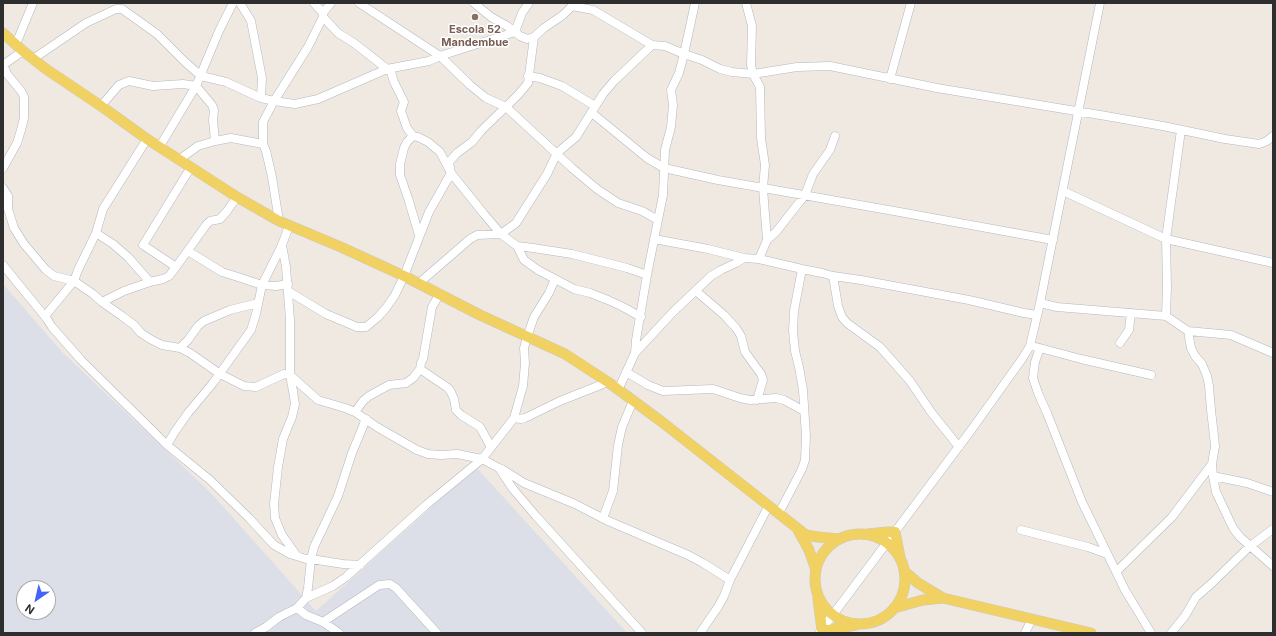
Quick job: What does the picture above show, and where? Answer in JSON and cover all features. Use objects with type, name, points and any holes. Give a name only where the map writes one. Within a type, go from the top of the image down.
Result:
[{"type":"main road","points":[[3,33],[32,59],[147,139],[237,197],[289,226],[343,248],[404,276],[565,354],[608,382],[806,534],[818,538],[840,539]]},
{"type":"main road","points":[[796,527],[810,550],[816,570]]},
{"type":"main road","points":[[895,532],[900,560],[904,571],[904,584],[901,597],[894,608],[886,616],[876,621],[821,632],[818,595],[815,583],[816,570],[820,557],[829,546],[840,539],[851,535],[895,532]]},
{"type":"main road","points":[[864,534],[876,537],[886,543],[900,560]]},
{"type":"main road","points":[[904,571],[918,583],[943,598],[1091,633]]},
{"type":"main road","points":[[818,595],[824,606],[833,615],[843,621],[854,624],[865,624]]},
{"type":"main road","points":[[894,608],[923,600],[943,598]]},
{"type":"street","points":[[3,168],[17,143],[21,130],[24,118],[24,97],[3,64],[19,47],[33,3]]},
{"type":"street","points":[[160,146],[196,86],[205,62],[232,3]]},
{"type":"street","points":[[240,3],[251,21],[262,78],[261,98]]},
{"type":"street","points":[[314,3],[338,33],[354,43],[392,72],[394,82],[404,102],[401,111],[407,128],[413,136],[428,142],[440,152],[451,173],[501,234],[517,246],[524,260],[538,270],[574,289],[590,292],[641,317]]},
{"type":"street","points":[[279,221],[272,177],[263,144],[263,122],[274,101],[308,47],[323,15],[331,3]]},
{"type":"street","points":[[359,3],[440,56],[486,98],[506,107],[572,168],[598,189],[618,203],[642,210],[658,220]]},
{"type":"street","points":[[474,3],[491,17],[527,39],[534,37],[563,15],[573,4],[593,10],[652,45],[665,46],[702,60],[720,69],[732,72],[753,74],[797,67],[830,66],[937,88],[1163,126],[1225,139],[1259,144],[1267,142],[1273,136]]},
{"type":"street","points":[[515,32],[522,13],[529,3]]},
{"type":"street","points":[[635,354],[647,275],[663,195],[665,150],[671,127],[673,105],[671,90],[679,73],[695,3]]},
{"type":"street","points":[[746,3],[752,26],[751,65],[753,74],[760,87],[761,138],[765,165],[763,188],[767,240]]},
{"type":"street","points":[[890,79],[912,3]]},
{"type":"street","points":[[821,632],[959,446],[1030,346],[1063,191],[1100,3]]},
{"type":"street","points":[[32,59],[86,23],[116,9],[125,11],[157,34],[201,76],[226,82],[261,98],[295,104],[318,99],[387,69],[429,61],[440,56],[515,32]]},
{"type":"street","points":[[188,251],[222,272],[262,285],[288,288],[326,314],[357,327],[366,327],[378,317],[395,295],[429,212],[451,173],[449,162],[457,153],[472,142],[480,131],[518,95],[528,83],[534,37]]},
{"type":"street","points":[[418,284],[470,239],[477,235],[501,234],[516,224],[547,174],[557,153],[576,137],[603,94],[614,81],[652,45]]},
{"type":"street","points":[[528,76],[540,78],[562,86],[593,110],[647,158],[664,168],[805,196],[1053,240]]},
{"type":"street","points":[[101,106],[119,85],[129,81],[153,86],[183,84],[196,86],[212,105],[214,110],[215,141]]},
{"type":"street","points":[[1166,316],[1166,239],[1180,130]]},
{"type":"street","points":[[413,136],[404,148],[400,164],[400,175],[419,235]]},
{"type":"street","points":[[759,259],[767,240],[776,232],[805,196],[814,174],[830,150],[835,136]]},
{"type":"street","points":[[180,159],[198,146],[231,138],[263,144]]},
{"type":"street","points":[[45,316],[74,281],[96,233],[103,209],[147,139]]},
{"type":"street","points":[[176,267],[144,245],[191,167]]},
{"type":"street","points":[[3,188],[8,196],[8,210],[12,223],[24,244],[46,270],[54,276],[74,281],[134,325],[141,333],[150,339],[162,345],[180,348],[190,353],[220,374],[244,386],[256,387],[284,374],[290,375],[318,400],[355,412],[377,428],[417,450],[441,455],[457,454],[482,459],[524,483],[575,504],[603,518],[688,555],[730,580]]},
{"type":"street","points":[[1063,191],[1166,239],[1273,263]]},
{"type":"street","points":[[102,302],[124,291],[169,276],[210,221],[220,220],[237,197]]},
{"type":"street","points":[[167,445],[174,432],[220,374],[250,330],[256,314],[262,285],[282,245],[289,226]]},
{"type":"street","points":[[96,233],[113,244],[128,257],[150,282]]},
{"type":"street","points":[[654,240],[708,249],[744,258],[759,259],[832,276],[969,300],[1037,315]]},
{"type":"street","points":[[282,245],[288,288],[290,375],[294,391],[295,404],[292,417],[283,439],[274,504],[275,518],[282,535],[297,556]]},
{"type":"street","points":[[517,246],[572,254],[627,268],[647,275]]},
{"type":"street","points":[[618,390],[635,354],[673,312],[711,276],[744,258]]},
{"type":"street","points":[[3,265],[45,316],[52,327],[81,360],[167,445],[210,480],[274,545],[290,554],[306,559],[311,558],[343,564],[360,565]]},
{"type":"street","points":[[779,513],[802,469],[805,460],[806,436],[803,390],[795,351],[793,331],[794,311],[802,269]]},
{"type":"street","points":[[832,276],[838,306],[842,317],[847,323],[880,347],[910,381],[931,412],[959,446]]},
{"type":"street","points":[[255,633],[279,617],[297,608],[306,598],[333,586],[360,565],[426,504],[482,459],[514,418],[523,386],[524,348],[534,317],[549,293],[555,279]]},
{"type":"street","points":[[696,291],[736,328],[741,336],[745,352],[761,374],[762,380],[757,400]]},
{"type":"street","points":[[355,412],[363,401],[369,396],[389,385],[406,383],[413,378],[420,369],[432,307],[439,294]]},
{"type":"street","points":[[180,348],[198,326],[204,322],[230,310],[258,303]]},
{"type":"street","points":[[1040,303],[1058,307],[1166,316],[1188,331],[1231,336],[1273,353]]},
{"type":"street","points":[[1120,343],[1129,330],[1131,313]]},
{"type":"street","points":[[1188,331],[1191,348],[1195,356],[1202,364],[1209,386],[1210,410],[1215,446],[1212,476],[1216,492],[1230,524],[1240,537],[1249,547],[1273,566]]},
{"type":"street","points":[[1030,346],[1151,375]]},
{"type":"street","points":[[1040,348],[1035,362],[1033,378],[1038,393],[1082,502],[1107,554],[1151,633]]},
{"type":"street","points":[[420,369],[448,388],[454,398],[456,410],[465,418],[480,427],[492,447]]},
{"type":"street","points":[[626,372],[648,385],[663,391],[713,389],[740,398],[757,400],[776,398],[784,400],[804,411]]},
{"type":"street","points":[[514,418],[525,418],[560,401],[608,382]]},
{"type":"street","points":[[603,518],[613,491],[618,445],[622,427],[633,401]]},
{"type":"street","points":[[306,598],[311,558],[338,496],[352,453],[366,419]]},
{"type":"street","points":[[1117,571],[1172,517],[1188,498],[1212,464]]},
{"type":"street","points":[[500,468],[513,489],[536,516],[642,633]]},
{"type":"street","points":[[1212,476],[1247,482],[1273,492]]},
{"type":"street","points":[[700,633],[724,596],[730,580],[769,505]]},
{"type":"street","points":[[1171,633],[1185,616],[1196,597],[1249,547],[1273,529]]},
{"type":"street","points":[[1021,530],[1088,547],[1107,554]]},
{"type":"street","points":[[323,622],[379,585],[390,584],[396,588],[437,633]]},
{"type":"street","points":[[297,608],[306,615],[323,622],[339,633]]},
{"type":"street","points":[[1025,633],[1032,619]]},
{"type":"shaded area","points":[[3,284],[63,353],[212,494],[316,611],[476,467],[627,633],[3,633]]},
{"type":"place","name":"Escola 52 Mandembue","points":[[475,17]]}]
